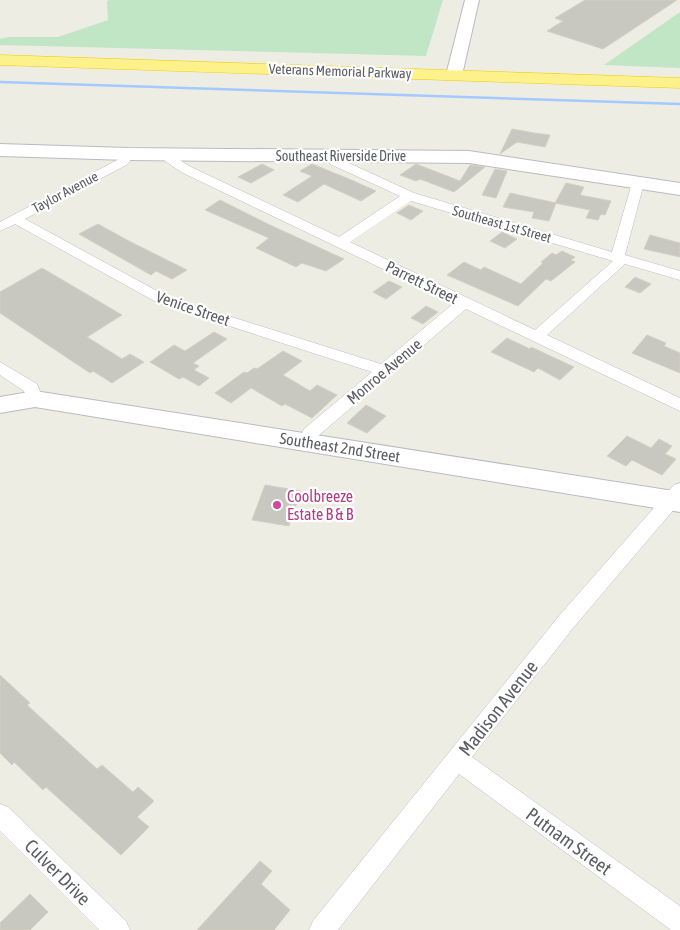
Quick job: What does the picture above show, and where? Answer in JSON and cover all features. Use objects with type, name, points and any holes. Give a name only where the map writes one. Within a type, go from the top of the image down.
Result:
[{"type":"highway","name":"Veterans Memorial Parkway","points":[[0,52],[680,82]]},
{"type":"highway","name":"Veterans Memorial Parkway","points":[[0,60],[455,71],[680,74]]},
{"type":"street","points":[[455,71],[472,0]]},
{"type":"street","name":"Southeast Riverside Drive","points":[[0,150],[169,155],[483,158],[680,190]]},
{"type":"street","name":"Taylor Avenue","points":[[0,227],[124,161],[128,154]]},
{"type":"street","name":"Parrett Street","points":[[169,155],[168,158],[172,162],[187,170],[680,405]]},
{"type":"street","name":"Southeast 1st Street","points":[[334,156],[334,161],[409,196],[680,276]]},
{"type":"street","points":[[536,337],[620,258],[638,183]]},
{"type":"street","points":[[341,242],[409,196]]},
{"type":"street","name":"Venice Street","points":[[15,219],[163,300],[383,371]]},
{"type":"street","name":"Monroe Avenue","points":[[307,442],[310,433],[465,302]]},
{"type":"street","points":[[0,367],[31,388],[35,399]]},
{"type":"street","name":"Southeast 2nd Street","points":[[0,405],[35,399],[677,497]]},
{"type":"street","name":"Madison Avenue","points":[[322,930],[566,622],[677,497]]},
{"type":"street","name":"Putnam Street","points":[[458,760],[680,921]]},
{"type":"street","name":"Culver Drive","points":[[0,814],[117,930]]},
{"type":"green space","points":[[443,0],[426,56],[0,45],[0,39],[8,37],[58,37],[108,20],[107,1]]},
{"type":"green space","points":[[680,12],[680,68],[604,65]]},
{"type":"building","points":[[585,0],[677,0],[603,49],[547,31],[563,21],[555,18]]},
{"type":"building","points":[[512,129],[550,135],[545,147],[517,142],[500,154]]},
{"type":"building","points":[[262,164],[274,170],[251,183],[238,177]]},
{"type":"building","points":[[312,164],[376,191],[361,201],[324,184],[298,202],[283,195],[312,176],[300,171]]},
{"type":"building","points":[[416,164],[460,181],[470,165],[485,167],[454,192],[420,179],[416,181],[400,175]]},
{"type":"building","points":[[495,169],[507,171],[496,198],[482,195]]},
{"type":"building","points":[[566,183],[584,187],[580,195],[611,201],[605,215],[601,214],[598,220],[586,218],[590,210],[555,203]]},
{"type":"building","points":[[510,193],[556,203],[549,221],[532,218],[534,212],[503,207]]},
{"type":"building","points":[[220,200],[344,259],[326,271],[302,263],[296,267],[256,248],[269,238],[205,210]]},
{"type":"building","points":[[409,205],[423,211],[411,220],[397,213]]},
{"type":"building","points":[[98,224],[187,270],[172,279],[156,271],[151,275],[79,234]]},
{"type":"building","points":[[502,232],[517,239],[505,248],[490,241]]},
{"type":"building","points":[[650,235],[680,243],[680,257],[644,249]]},
{"type":"building","points":[[562,251],[575,257],[571,260],[575,262],[551,281],[546,279],[518,306],[447,275],[464,262],[481,270],[484,267],[521,284],[552,253],[556,255]]},
{"type":"building","points":[[42,268],[122,315],[87,337],[122,359],[130,354],[144,362],[112,383],[93,371],[90,373],[0,313],[0,292]]},
{"type":"building","points":[[635,277],[651,284],[640,293],[625,287]]},
{"type":"building","points":[[389,281],[402,287],[386,299],[373,292]]},
{"type":"building","points":[[426,306],[438,312],[423,324],[411,318]]},
{"type":"building","points":[[214,332],[227,339],[193,363],[199,366],[194,370],[209,378],[199,386],[183,377],[179,379],[150,362],[174,345],[185,351]]},
{"type":"building","points":[[647,335],[666,343],[664,346],[680,353],[680,373],[632,353]]},
{"type":"building","points":[[507,338],[574,367],[560,380],[538,368],[534,372],[491,352]]},
{"type":"building","points":[[283,351],[302,361],[283,375],[310,391],[317,385],[337,395],[312,418],[285,404],[282,406],[251,388],[231,403],[215,393],[244,372],[247,373],[254,368],[257,369]]},
{"type":"building","points":[[366,405],[386,416],[367,433],[347,423]]},
{"type":"building","points":[[627,436],[651,448],[659,439],[672,446],[665,454],[676,459],[662,475],[632,460],[626,466],[607,456]]},
{"type":"building","name":"Coolbreeze Estate B & B","points":[[265,485],[301,491],[289,526],[252,520]]},
{"type":"building","points":[[0,675],[30,703],[27,705],[97,769],[102,765],[133,792],[138,787],[154,801],[137,817],[149,827],[121,855],[46,787],[43,790],[14,762],[12,765],[0,753]]},
{"type":"building","points":[[260,861],[272,871],[261,884],[290,910],[274,930],[197,930]]},
{"type":"building","points":[[30,894],[48,912],[30,930],[0,930],[0,923]]},
{"type":"waterway","points":[[0,82],[680,104]]},
{"type":"place","name":"Coolbreeze Estate B & B","points":[[277,505]]}]
